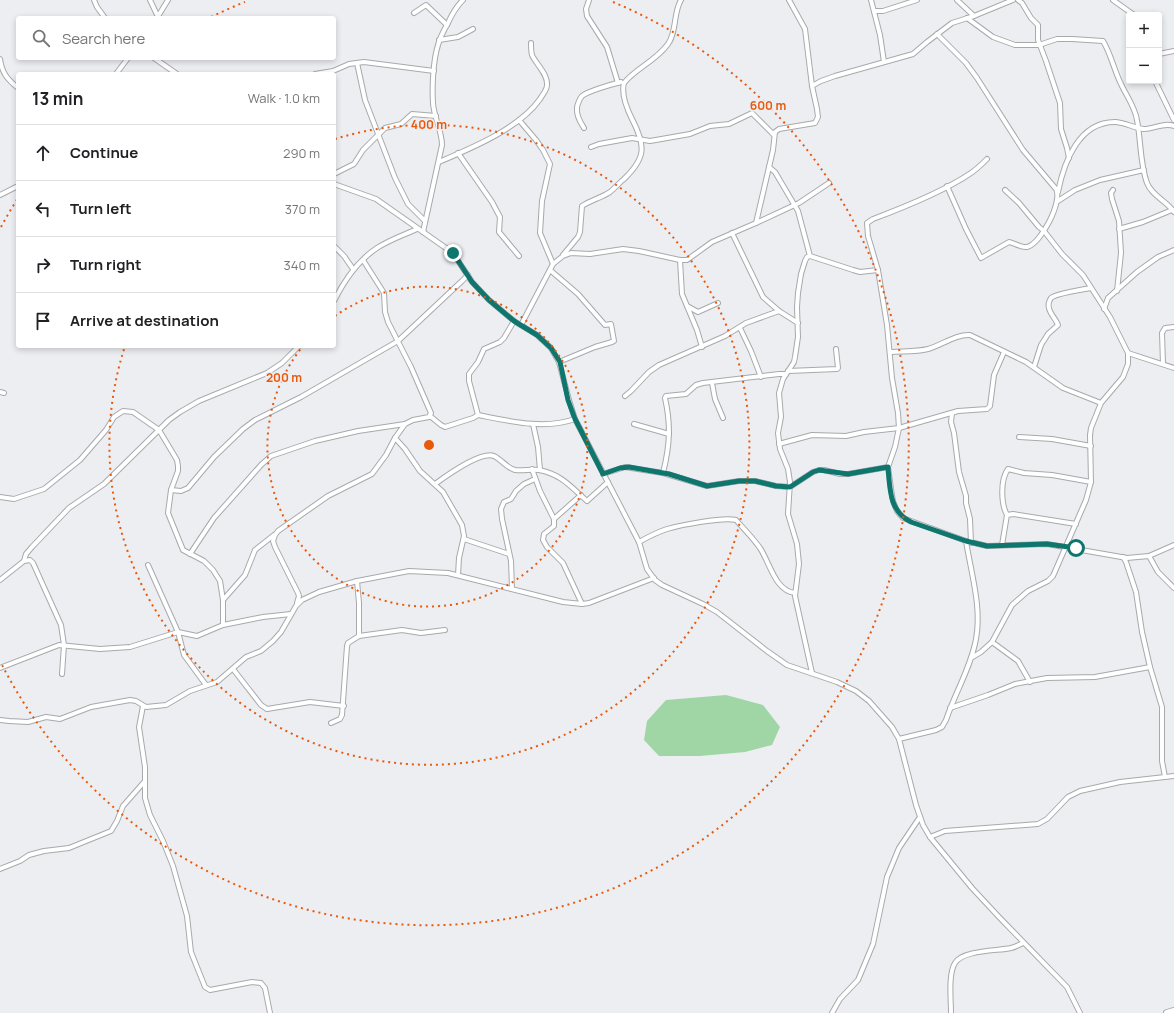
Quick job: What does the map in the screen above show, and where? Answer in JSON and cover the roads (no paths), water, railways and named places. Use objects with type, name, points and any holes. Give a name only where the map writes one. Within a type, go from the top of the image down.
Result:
[{"type":"main road","points":[[1167,1013],[1174,1011]]},
{"type":"street","points":[[94,0],[97,7],[104,16]]},
{"type":"street","points":[[150,0],[157,16]]},
{"type":"street","points":[[159,16],[168,0]]},
{"type":"street","points":[[422,232],[439,162],[442,140],[433,104],[436,51],[457,5],[463,0]]},
{"type":"street","points":[[588,0],[586,9],[587,15],[607,47],[618,83]]},
{"type":"street","points":[[756,224],[773,150],[775,132],[779,129],[812,124],[816,122],[818,117],[812,86],[805,29],[789,0]]},
{"type":"street","points":[[871,0],[880,35],[884,62]]},
{"type":"street","points":[[874,10],[881,12],[887,11],[917,0]]},
{"type":"street","points":[[957,0],[974,16]]},
{"type":"street","points":[[812,86],[835,76],[869,68],[884,62],[914,54],[924,44],[952,23],[974,16],[1013,0]]},
{"type":"street","points":[[1018,0],[1022,3],[1031,18],[1038,25],[1039,45],[1060,103],[1061,129],[1069,158]]},
{"type":"street","points":[[1113,0],[1130,12]]},
{"type":"street","points":[[584,128],[579,119],[577,110],[577,106],[582,97],[608,85],[624,82],[651,62],[668,45],[672,37],[680,1]]},
{"type":"street","points":[[414,13],[426,5],[447,25]]},
{"type":"street","points":[[967,18],[993,37],[1015,45],[1039,45],[1057,39],[1103,41],[1108,49],[1120,83],[1136,115],[1144,170],[1150,188],[1167,203],[1173,211],[1143,222],[1119,228]]},
{"type":"street","points":[[440,40],[458,37],[473,29]]},
{"type":"street","points":[[937,34],[974,73],[1023,150],[1058,193]]},
{"type":"street","points":[[439,162],[505,130],[532,110],[547,86],[547,80],[532,55],[531,43]]},
{"type":"street","points":[[1162,53],[1174,51]]},
{"type":"street","points":[[0,59],[1,67],[5,76],[16,86]]},
{"type":"street","points":[[118,72],[126,60]]},
{"type":"street","points":[[157,60],[174,72]]},
{"type":"street","points":[[327,72],[349,64],[357,63],[376,63],[434,71]]},
{"type":"street","points":[[357,63],[365,100],[395,178],[403,196],[412,209],[424,221]]},
{"type":"street","points":[[521,325],[553,264],[563,256],[578,237],[581,228],[582,206],[610,192],[636,166],[641,157],[641,138],[628,112],[623,91],[624,82]]},
{"type":"street","points":[[1157,84],[1174,120]]},
{"type":"street","points":[[591,147],[599,144],[632,138],[641,138],[650,141],[690,134],[710,126],[729,124],[752,113],[774,135]]},
{"type":"street","points":[[336,173],[354,164],[363,150],[378,134],[387,128],[401,124],[412,114],[436,116]]},
{"type":"street","points":[[519,120],[536,140],[550,164],[542,201],[540,233],[553,264]]},
{"type":"street","points":[[947,186],[981,258],[1009,242],[1022,247],[1028,247],[1044,231],[1058,201],[1058,193],[1062,176],[1078,141],[1095,127],[1116,122],[1138,128],[1166,125],[1174,126]]},
{"type":"street","points":[[458,153],[492,202],[500,217],[499,232],[519,256]]},
{"type":"street","points":[[987,159],[972,172],[947,186],[906,206],[873,218],[867,223],[868,236],[878,270],[898,413],[899,428],[895,447],[888,467],[893,501],[899,514],[911,522],[971,543],[992,546],[1047,544],[1123,558],[1148,556],[1174,545]]},
{"type":"street","points":[[769,167],[775,172],[800,215],[810,256]]},
{"type":"street","points":[[1058,201],[1075,190],[1100,180],[1144,170]]},
{"type":"street","points":[[563,256],[572,253],[590,254],[624,249],[680,260],[690,259],[712,242],[756,224],[795,205],[830,183]]},
{"type":"street","points":[[336,185],[376,199],[453,253],[472,282],[486,297],[514,321],[537,335],[551,348],[560,362],[568,400],[575,419],[639,542],[647,570],[654,578],[662,585],[717,612],[787,665],[838,682],[861,694],[875,707],[892,727],[899,739],[920,817],[930,837],[972,888],[1023,944],[1067,987],[1080,1013]]},
{"type":"street","points":[[0,195],[16,187]]},
{"type":"street","points":[[971,658],[981,652],[992,642],[1012,605],[1028,591],[1048,581],[1053,576],[1067,547],[1086,500],[1091,482],[1092,428],[1101,403],[1123,377],[1128,364],[1128,353],[1110,317],[1083,275],[1062,254],[1019,203],[1005,190]]},
{"type":"street","points":[[1113,190],[1111,193],[1118,222],[1121,253],[1117,291]]},
{"type":"street","points":[[336,298],[353,269],[376,248],[417,229]]},
{"type":"street","points":[[732,233],[760,292],[769,303],[798,323]]},
{"type":"street","points":[[336,248],[353,269]]},
{"type":"street","points":[[1104,308],[1108,298],[1137,272],[1158,257],[1174,250]]},
{"type":"street","points":[[810,256],[853,270],[866,272],[878,270]]},
{"type":"street","points":[[810,256],[806,258],[801,274],[797,301],[797,350],[794,362],[781,384],[779,397],[781,417],[778,433],[779,444],[788,469],[790,487],[788,514],[797,544],[799,560],[795,593],[812,673]]},
{"type":"street","points":[[363,260],[384,293],[385,312],[388,322],[427,402],[431,412],[430,416]]},
{"type":"street","points":[[680,260],[681,288],[702,347]]},
{"type":"street","points":[[550,270],[578,294],[605,325],[611,324],[614,338],[614,341],[612,342],[560,362]]},
{"type":"street","points":[[172,490],[181,491],[188,488],[214,457],[243,429],[255,420],[301,397],[398,340],[468,275]]},
{"type":"street","points":[[1034,367],[1041,345],[1048,334],[1058,325],[1050,310],[1050,299],[1060,295],[1092,288]]},
{"type":"street","points":[[687,306],[698,312],[718,303]]},
{"type":"street","points":[[625,396],[632,391],[652,370],[670,360],[702,347],[760,318],[779,311]]},
{"type":"street","points":[[478,415],[469,381],[469,374],[478,362],[484,349],[500,342],[514,321]]},
{"type":"street","points":[[1163,364],[1162,333],[1165,328],[1174,327]]},
{"type":"street","points":[[740,328],[761,377]]},
{"type":"street","points":[[890,352],[917,351],[928,349],[967,335],[976,337],[1026,362],[1063,388],[1101,403]]},
{"type":"street","points":[[24,561],[26,554],[69,508],[104,484],[159,430],[180,412],[194,404],[272,370],[282,363],[297,348]]},
{"type":"street","points":[[663,473],[668,456],[669,434],[669,417],[665,398],[666,396],[685,394],[699,384],[761,377],[787,372],[837,369],[836,349]]},
{"type":"street","points":[[779,444],[812,435],[846,436],[864,432],[899,428],[958,411],[987,409],[989,408],[994,375],[1004,352]]},
{"type":"street","points":[[1128,353],[1174,368]]},
{"type":"street","points":[[712,383],[715,399],[723,418]]},
{"type":"street","points":[[0,497],[14,499],[38,492],[47,487],[80,460],[106,430],[114,416],[120,412],[133,412],[159,430],[178,464],[168,513],[182,549],[204,561],[213,570],[220,581],[223,600],[223,625]]},
{"type":"street","points":[[952,413],[951,422],[955,438],[959,472],[966,496],[970,519],[971,543]]},
{"type":"street","points":[[430,416],[441,425],[445,426],[473,418],[478,415],[533,424],[562,424],[575,419]]},
{"type":"street","points":[[190,554],[214,518],[261,465],[271,456],[330,438],[358,431],[405,424],[430,416]]},
{"type":"street","points":[[223,600],[245,575],[255,550],[318,501],[333,492],[372,474],[386,455],[395,438],[405,424]]},
{"type":"street","points":[[533,424],[538,447],[540,470]]},
{"type":"street","points":[[634,424],[669,434]]},
{"type":"street","points":[[1019,437],[1052,439],[1091,446]]},
{"type":"street","points":[[395,438],[405,449],[420,471],[448,498],[460,520],[464,539],[459,558],[458,575]]},
{"type":"street","points":[[435,484],[469,462],[488,455],[496,457],[512,469],[540,470],[561,477],[580,495],[588,500],[608,482]]},
{"type":"street","points":[[603,474],[620,468],[629,467],[663,473],[707,486],[739,481],[755,481],[776,486],[790,487],[813,472],[819,470],[848,474],[888,467]]},
{"type":"street","points":[[532,469],[535,479],[554,519],[554,526],[544,534],[543,540],[547,547],[563,563],[582,604]]},
{"type":"street","points":[[1002,545],[1007,515],[1003,508],[1002,502],[1003,487],[1006,472],[1008,470],[1052,475],[1091,482]]},
{"type":"street","points":[[512,589],[512,570],[501,509],[504,502],[511,499],[516,491],[524,484],[535,479]]},
{"type":"street","points":[[554,519],[580,495]]},
{"type":"street","points":[[1007,515],[1013,514],[1076,524]]},
{"type":"street","points":[[639,542],[674,527],[716,520],[736,520],[760,548],[781,585],[787,592],[795,593]]},
{"type":"street","points":[[0,720],[28,722],[45,717],[60,719],[91,707],[130,700],[136,701],[143,706],[151,708],[166,705],[190,691],[217,682],[246,657],[261,651],[273,641],[281,632],[296,606],[298,593],[275,547],[273,541],[275,535]]},
{"type":"street","points":[[464,539],[509,554]]},
{"type":"street","points":[[899,739],[940,728],[946,720],[971,658],[977,634],[977,615],[976,595],[966,541]]},
{"type":"street","points":[[1148,556],[1158,572],[1174,588]]},
{"type":"street","points":[[1123,558],[1128,566],[1136,592],[1142,632],[1150,667],[1162,707],[1162,761],[1165,777]]},
{"type":"street","points":[[0,580],[24,561],[30,560],[35,566],[61,625],[64,645],[62,674]]},
{"type":"street","points":[[148,565],[178,632],[184,655],[206,685]]},
{"type":"street","points":[[296,606],[306,597],[357,582],[409,571],[458,575],[563,602],[582,604],[654,578]]},
{"type":"street","points":[[357,582],[359,636]]},
{"type":"street","points":[[298,593],[306,597]]},
{"type":"street","points":[[0,668],[53,646],[64,645],[100,649],[124,648],[178,632],[197,636],[223,625],[263,617],[292,614]]},
{"type":"street","points":[[332,723],[341,717],[344,706],[348,643],[359,636],[402,630],[421,633],[445,630]]},
{"type":"street","points":[[992,642],[1018,661],[1030,682]]},
{"type":"street","points":[[950,708],[988,695],[1008,686],[1047,678],[1095,677],[1150,667]]},
{"type":"street","points":[[233,669],[261,705],[267,709],[310,702],[344,706]]},
{"type":"street","points":[[143,706],[139,727],[145,767],[145,798],[150,815],[173,866],[187,916],[191,952],[205,987],[210,990],[252,982],[261,983],[265,988],[270,1013]]},
{"type":"street","points":[[930,837],[945,831],[1038,824],[1047,819],[1071,794],[1120,782],[1174,776]]},
{"type":"street","points":[[0,868],[20,861],[29,855],[44,851],[64,849],[111,831],[123,806],[146,781]]},
{"type":"street","points":[[832,1013],[840,999],[858,980],[873,944],[887,877],[899,848],[920,817]]},
{"type":"street","points":[[951,1013],[952,976],[954,964],[957,960],[966,955],[1012,948],[1023,944]]}]
